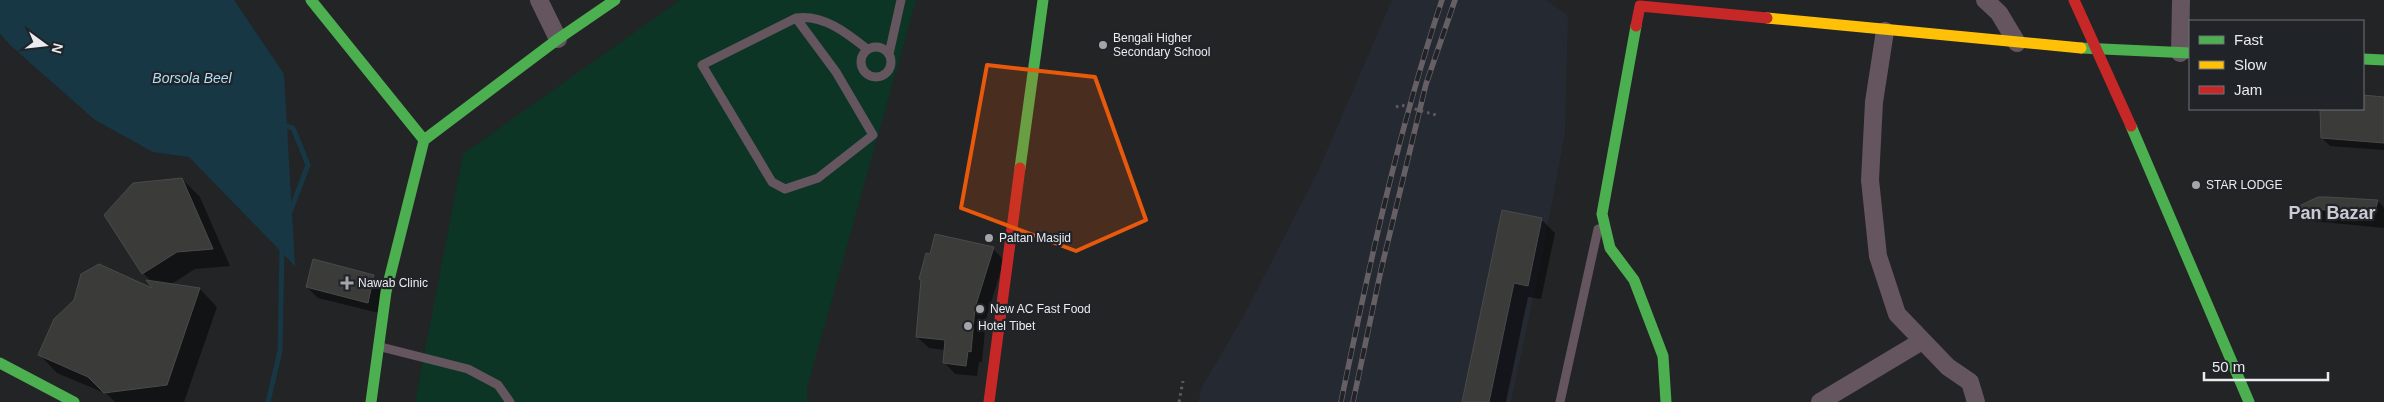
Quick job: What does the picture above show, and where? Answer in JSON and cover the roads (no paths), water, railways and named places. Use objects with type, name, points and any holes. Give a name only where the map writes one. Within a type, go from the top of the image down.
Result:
[{"type":"main road","points":[[311,0],[424,140]]},
{"type":"main road","points":[[371,402],[386,292],[415,169],[424,140],[558,39],[615,0]]},
{"type":"main road","points":[[989,402],[1043,0]]},
{"type":"main road","points":[[2074,0],[2098,50],[2249,402]]},
{"type":"main road","points":[[1666,402],[1663,356],[1634,280],[1610,248],[1602,214],[1637,3],[1885,31],[2098,50],[2185,53]]},
{"type":"main road","points":[[2364,59],[2384,60]]},
{"type":"main road","points":[[0,363],[74,402]]},
{"type":"street","points":[[539,0],[558,39]]},
{"type":"street","points":[[1985,0],[1999,13],[2017,43]]},
{"type":"street","points":[[2181,0],[2185,53]]},
{"type":"street","points":[[1885,31],[1874,102],[1870,180],[1878,256],[1897,314],[1948,366],[1970,382],[1976,402]]},
{"type":"street","points":[[1820,402],[1922,341]]},
{"type":"lane","points":[[888,54],[879,47],[867,49],[863,54],[860,65],[867,75],[872,77],[884,75],[888,71],[891,65],[888,54],[901,0]]},
{"type":"lane","points":[[796,18],[836,72],[873,135],[818,178],[785,189],[772,182],[702,65],[796,18],[809,16],[844,30],[867,49]]},
{"type":"lane","points":[[1560,402],[1602,214]]},
{"type":"lane","points":[[378,346],[468,369],[498,386],[510,402]]},
{"type":"water","name":"Borsola Beel","points":[[0,0],[234,0],[284,74],[295,266],[189,157],[153,152],[95,120],[11,46],[0,34]]},
{"type":"waterway","points":[[282,125],[293,128],[308,165],[290,212]]},
{"type":"waterway","points":[[268,402],[280,351],[282,247]]},
{"type":"railway","points":[[1341,402],[1362,300],[1398,149],[1442,0]]},
{"type":"railway","points":[[1353,402],[1381,270],[1426,84],[1455,0]]},
{"type":"place","name":"Bengali Higher Secondary School","points":[[1103,45]]},
{"type":"place","name":"STAR LODGE","points":[[2196,185]]},
{"type":"place","name":"Paltan Masjid","points":[[989,238]]},
{"type":"place","name":"Nawab Clinic","points":[[347,283]]},
{"type":"place","name":"New AC Fast Food","points":[[980,309]]},
{"type":"place","name":"Hotel Tibet","points":[[968,326]]},
{"type":"district","name":"Pan Bazar","points":[[2332,213]]}]
